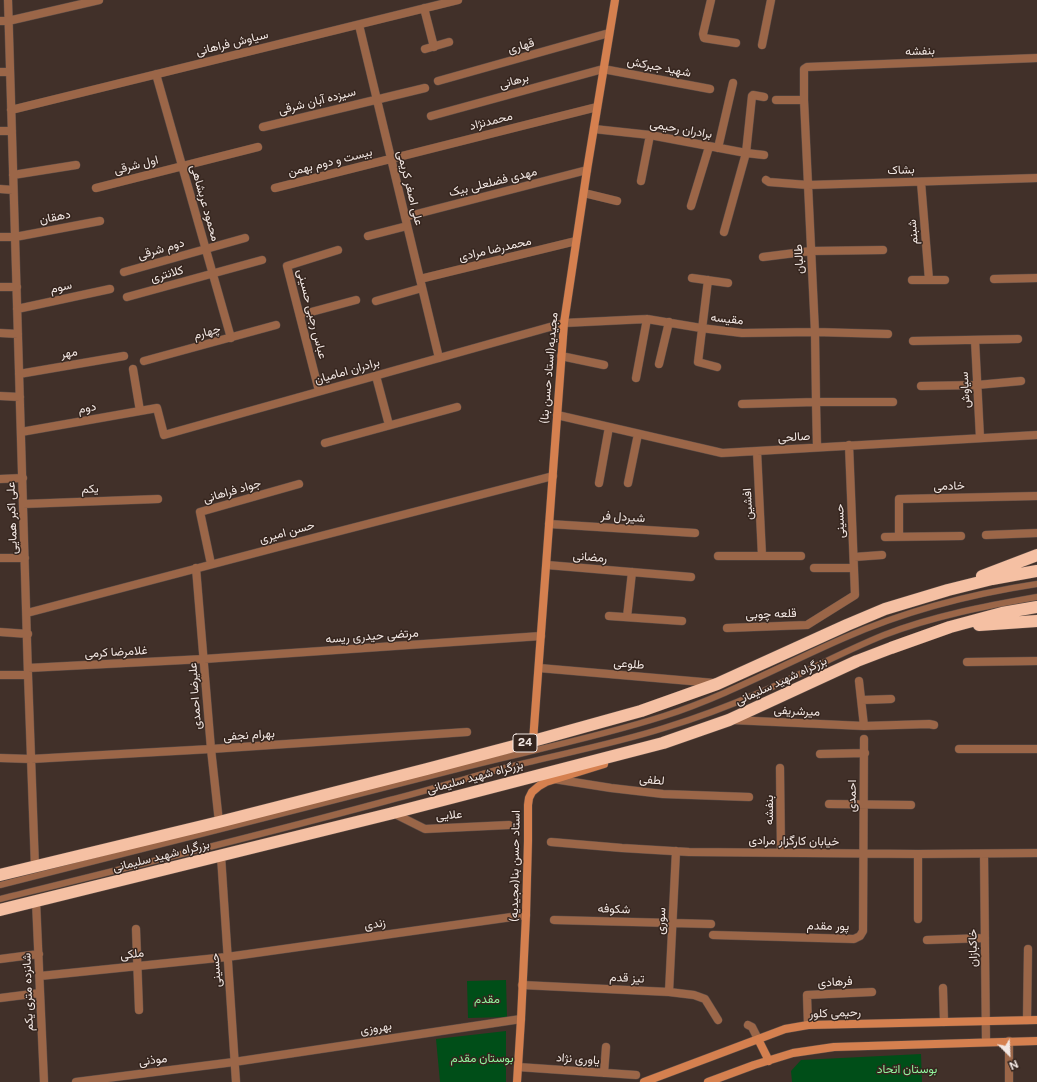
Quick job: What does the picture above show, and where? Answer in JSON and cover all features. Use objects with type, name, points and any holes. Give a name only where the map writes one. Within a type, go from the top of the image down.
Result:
[{"type":"highway","points":[[948,590],[1037,555]]},
{"type":"highway","name":"24","points":[[0,875],[219,822],[641,712],[717,684],[885,609],[948,590],[992,579],[1037,572]]},
{"type":"highway","name":"بزرگراه شهید سلیمانی","points":[[0,910],[393,813],[663,743],[729,720],[857,661],[891,648],[950,627],[1002,613],[1037,607]]},
{"type":"highway","points":[[950,627],[1037,621]]},
{"type":"main road","name":"مجیدیه(استاد حسن بنا)","points":[[533,741],[542,636],[564,323],[615,0]]},
{"type":"main road","name":"استاد حسن بنا(مجیدیه)","points":[[517,1082],[526,915],[529,798],[542,784],[554,779],[592,768],[663,743]]},
{"type":"main road","name":"رحیمی کلور","points":[[644,1082],[785,1029],[808,1026],[1037,1020]]},
{"type":"main road","points":[[758,1039],[769,1061]]},
{"type":"main road","points":[[708,1082],[793,1053],[834,1047],[1037,1040]]},
{"type":"street","name":"علی اکبر همایی","points":[[8,0],[4,21],[10,72],[35,867]]},
{"type":"street","points":[[4,21],[99,0]]},
{"type":"street","name":"سیاوش فراهانی","points":[[11,110],[458,0]]},
{"type":"street","points":[[711,0],[702,34],[704,38],[736,43]]},
{"type":"street","points":[[762,45],[771,0]]},
{"type":"street","points":[[424,8],[434,47]]},
{"type":"street","name":"علی اصغر کریمی","points":[[359,24],[439,358]]},
{"type":"street","name":"قهاری","points":[[438,82],[609,33]]},
{"type":"street","points":[[424,49],[449,42]]},
{"type":"street","name":"بنفشه","points":[[804,69],[808,67],[1037,58]]},
{"type":"street","name":"شهید جبرکش","points":[[603,69],[710,89]]},
{"type":"street","name":"برهانی","points":[[430,116],[603,69]]},
{"type":"street","name":"طالبان","points":[[804,69],[804,100],[815,332],[817,448]]},
{"type":"street","points":[[0,72],[10,72]]},
{"type":"street","name":"محمود عربشاهی","points":[[156,74],[231,338]]},
{"type":"street","points":[[718,148],[733,83]]},
{"type":"street","name":"سیزده آبان شرقی","points":[[263,127],[425,88]]},
{"type":"street","points":[[724,232],[746,153],[752,96],[764,97]]},
{"type":"street","points":[[776,100],[804,100]]},
{"type":"street","name":"محمدنژاد","points":[[391,159],[597,107]]},
{"type":"street","name":"برادران رحیمی","points":[[594,129],[650,136],[764,155]]},
{"type":"street","points":[[0,131],[12,131]]},
{"type":"street","points":[[641,181],[650,136]]},
{"type":"street","name":"اول شرقی","points":[[96,188],[258,147]]},
{"type":"street","points":[[691,206],[709,147]]},
{"type":"street","name":"بیست و دوم بهمن","points":[[275,188],[391,159]]},
{"type":"street","points":[[13,175],[76,164]]},
{"type":"street","name":"مهدی فضلعلی بیک","points":[[405,217],[587,170]]},
{"type":"street","name":"بشاک","points":[[766,180],[769,182],[808,185],[1037,178]]},
{"type":"street","name":"شبنم","points":[[921,182],[929,280]]},
{"type":"street","points":[[0,189],[13,190]]},
{"type":"street","points":[[584,193],[617,201]]},
{"type":"street","name":"دهقان","points":[[0,237],[15,237],[100,221]]},
{"type":"street","points":[[368,236],[407,226]]},
{"type":"street","name":"دوم شرقی","points":[[124,272],[245,238]]},
{"type":"street","name":"محمدرضا مرادی","points":[[420,279],[576,242]]},
{"type":"street","name":"عباس رجبی حسینی","points":[[319,392],[287,266],[338,250]]},
{"type":"street","points":[[763,257],[811,252],[883,250]]},
{"type":"street","name":"کلانتری","points":[[127,297],[262,260]]},
{"type":"street","points":[[692,278],[728,283]]},
{"type":"street","points":[[994,279],[1037,278]]},
{"type":"street","points":[[708,280],[698,362],[717,367]]},
{"type":"street","points":[[912,280],[944,280]]},
{"type":"street","points":[[0,287],[16,287]]},
{"type":"street","points":[[376,301],[422,288]]},
{"type":"street","name":"سوم","points":[[17,309],[110,289]]},
{"type":"street","points":[[300,315],[356,300]]},
{"type":"street","points":[[636,378],[647,319]]},
{"type":"street","name":"مقیسه","points":[[564,323],[647,319],[742,333],[815,332],[888,334]]},
{"type":"street","points":[[659,364],[669,322]]},
{"type":"street","name":"برادران امامیان","points":[[157,408],[164,435],[564,323]]},
{"type":"street","name":"چهارم","points":[[144,361],[276,325]]},
{"type":"street","points":[[0,333],[18,334]]},
{"type":"street","points":[[913,341],[1018,339]]},
{"type":"street","name":"سیاوش","points":[[975,340],[980,438]]},
{"type":"street","name":"مهر","points":[[19,374],[124,356]]},
{"type":"street","points":[[561,356],[604,365]]},
{"type":"street","points":[[133,369],[140,411]]},
{"type":"street","points":[[376,376],[389,426]]},
{"type":"street","points":[[921,386],[977,385],[1021,381]]},
{"type":"street","points":[[0,396],[20,397]]},
{"type":"street","points":[[742,404],[893,402]]},
{"type":"street","points":[[325,443],[457,407]]},
{"type":"street","name":"دوم","points":[[21,432],[157,408]]},
{"type":"street","name":"صالحی","points":[[557,415],[722,453],[1037,435]]},
{"type":"street","points":[[599,482],[609,427]]},
{"type":"street","points":[[628,483],[638,434]]},
{"type":"street","name":"حسینی","points":[[850,445],[855,595]]},
{"type":"street","name":"افشین","points":[[757,451],[762,556]]},
{"type":"street","name":"حسن امیری","points":[[27,613],[553,476]]},
{"type":"street","points":[[0,479],[23,478]]},
{"type":"street","name":"جواد فراهانی","points":[[211,564],[200,512],[299,484]]},
{"type":"street","name":"خادمی","points":[[899,537],[899,500],[1037,496]]},
{"type":"street","name":"یکم","points":[[24,504],[158,499]]},
{"type":"street","name":"شیردل فر","points":[[549,524],[695,533]]},
{"type":"street","points":[[986,536],[1037,533]]},
{"type":"street","points":[[885,537],[961,536]]},
{"type":"street","points":[[854,557],[882,555]]},
{"type":"street","points":[[718,556],[801,556]]},
{"type":"street","points":[[0,558],[25,558]]},
{"type":"street","name":"رمضانی","points":[[546,565],[691,577]]},
{"type":"street","name":"علیرضا احمدی","points":[[196,568],[211,749],[219,822]]},
{"type":"street","points":[[814,568],[854,568]]},
{"type":"street","points":[[627,617],[632,572]]},
{"type":"street","name":"قلعه چوبی","points":[[727,628],[807,625],[855,595]]},
{"type":"street","points":[[609,616],[682,621]]},
{"type":"street","points":[[0,632],[28,634]]},
{"type":"street","name":"مرتضی حیدری ریسه","points":[[204,659],[542,636]]},
{"type":"street","name":"غلامرضا کرمی","points":[[0,675],[204,659]]},
{"type":"street","points":[[967,662],[1037,662]]},
{"type":"street","name":"طلوعی","points":[[539,668],[717,684]]},
{"type":"street","points":[[859,681],[864,726]]},
{"type":"street","points":[[862,700],[892,699]]},
{"type":"street","name":"میرشریفی","points":[[729,720],[864,726],[934,725]]},
{"type":"street","name":"بهرام نجفی","points":[[0,758],[31,759],[211,749],[467,732]]},
{"type":"street","name":"احمدی","points":[[863,853],[864,739]]},
{"type":"street","points":[[959,749],[1037,749]]},
{"type":"street","points":[[820,754],[865,753]]},
{"type":"street","name":"بنفشه","points":[[780,768],[781,852]]},
{"type":"street","name":"لطفی","points":[[554,779],[663,794],[749,797]]},
{"type":"street","points":[[829,804],[911,805]]},
{"type":"street","name":"علایی","points":[[393,813],[425,829],[509,825]]},
{"type":"street","name":"خیابان کارگزار مرادی","points":[[552,842],[676,851],[918,854],[1037,853]]},
{"type":"street","name":"سوری","points":[[669,992],[676,851]]},
{"type":"street","name":"پور مقدم","points":[[713,935],[854,939],[860,936],[863,931],[863,853]]},
{"type":"street","points":[[918,854],[918,919]]},
{"type":"street","name":"خاکبازان","points":[[984,854],[984,938],[987,1022],[986,1042]]},
{"type":"street","name":"حسینی","points":[[221,856],[236,1082]]},
{"type":"street","name":"شانزده متری یکم","points":[[36,901],[44,1082]]},
{"type":"street","name":"زندی","points":[[227,957],[526,915]]},
{"type":"street","name":"شکوفه","points":[[554,920],[711,924]]},
{"type":"street","points":[[136,929],[139,1010]]},
{"type":"street","points":[[927,940],[984,938]]},
{"type":"street","points":[[1027,1020],[1028,949]]},
{"type":"street","points":[[0,959],[39,954]]},
{"type":"street","name":"ملکی","points":[[40,976],[227,957]]},
{"type":"street","name":"تیز قدم","points":[[522,984],[694,994],[705,999],[718,1020]]},
{"type":"street","points":[[942,988],[944,1022]]},
{"type":"street","name":"فرهادی","points":[[808,1026],[807,995],[872,992]]},
{"type":"street","points":[[0,998],[40,993]]},
{"type":"street","name":"بهروزی","points":[[234,1062],[521,1019]]},
{"type":"street","points":[[748,1025],[752,1027],[758,1039]]},
{"type":"street","points":[[1009,1041],[1009,1082]]},
{"type":"street","points":[[604,1073],[606,1047]]},
{"type":"street","name":"موذنی","points":[[76,1082],[234,1062]]},
{"type":"street","name":"یاوری نژاد","points":[[518,1067],[636,1075]]},
{"type":"lane","points":[[0,885],[381,789],[478,763],[576,740],[665,716],[705,701],[846,637],[891,620],[932,606],[983,593],[1037,584]]},
{"type":"lane","points":[[0,899],[294,826],[394,800],[506,768],[664,728],[742,700],[886,635],[917,624],[978,608],[1037,597]]},
{"type":"green space","name":"مقدم","points":[[506,980],[507,1017],[468,1018],[467,981]]},
{"type":"green space","name":"بوستان مقدم","points":[[506,1031],[506,1082],[440,1082],[436,1039]]},
{"type":"green space","name":"بوستان اتحاد","points":[[921,1054],[922,1082],[792,1082],[791,1071],[801,1060]]}]
